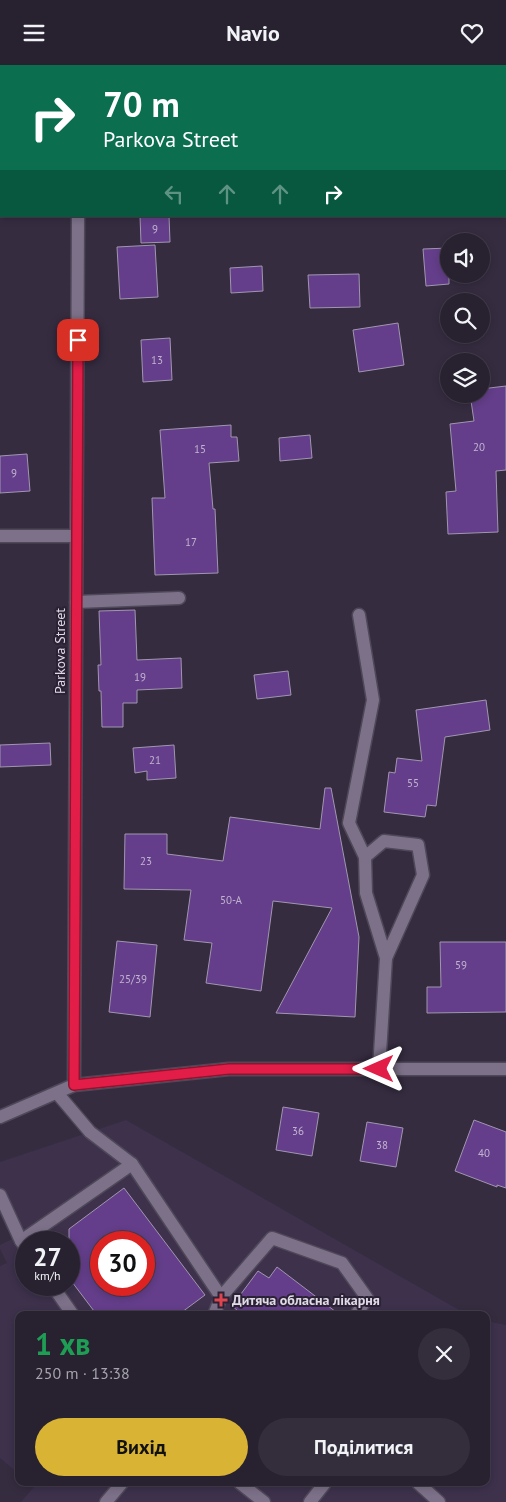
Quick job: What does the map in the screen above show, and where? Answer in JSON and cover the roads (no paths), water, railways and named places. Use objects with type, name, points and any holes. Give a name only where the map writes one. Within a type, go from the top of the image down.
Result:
[{"type":"street","name":"Parkova Street","points":[[74,1085],[78,217]]},
{"type":"street","points":[[0,536],[76,536]]},
{"type":"street","points":[[76,602],[178,599]]},
{"type":"street","points":[[359,615],[374,700],[349,823],[365,857],[366,893],[386,958]]},
{"type":"street","points":[[365,857],[384,841],[418,845],[423,875],[386,958],[379,1069]]},
{"type":"street","points":[[0,1117],[74,1085],[229,1069],[506,1069]]},
{"type":"street","points":[[57,1093],[90,1131],[132,1164],[221,1297]]},
{"type":"street","points":[[42,1231],[132,1164]]},
{"type":"street","points":[[0,1195],[18,1231]]},
{"type":"street","points":[[216,1311],[221,1297],[272,1238],[342,1263],[367,1298],[359,1311]]},
{"type":"street","points":[[60,1296],[70,1311]]},
{"type":"street","points":[[106,1502],[119,1486]]},
{"type":"street","points":[[244,1486],[264,1502]]},
{"type":"street","points":[[310,1502],[323,1486]]},
{"type":"street","points":[[421,1486],[439,1502]]},
{"type":"place","name":"Дитяча обласна лікарня","points":[[221,1300]]}]
